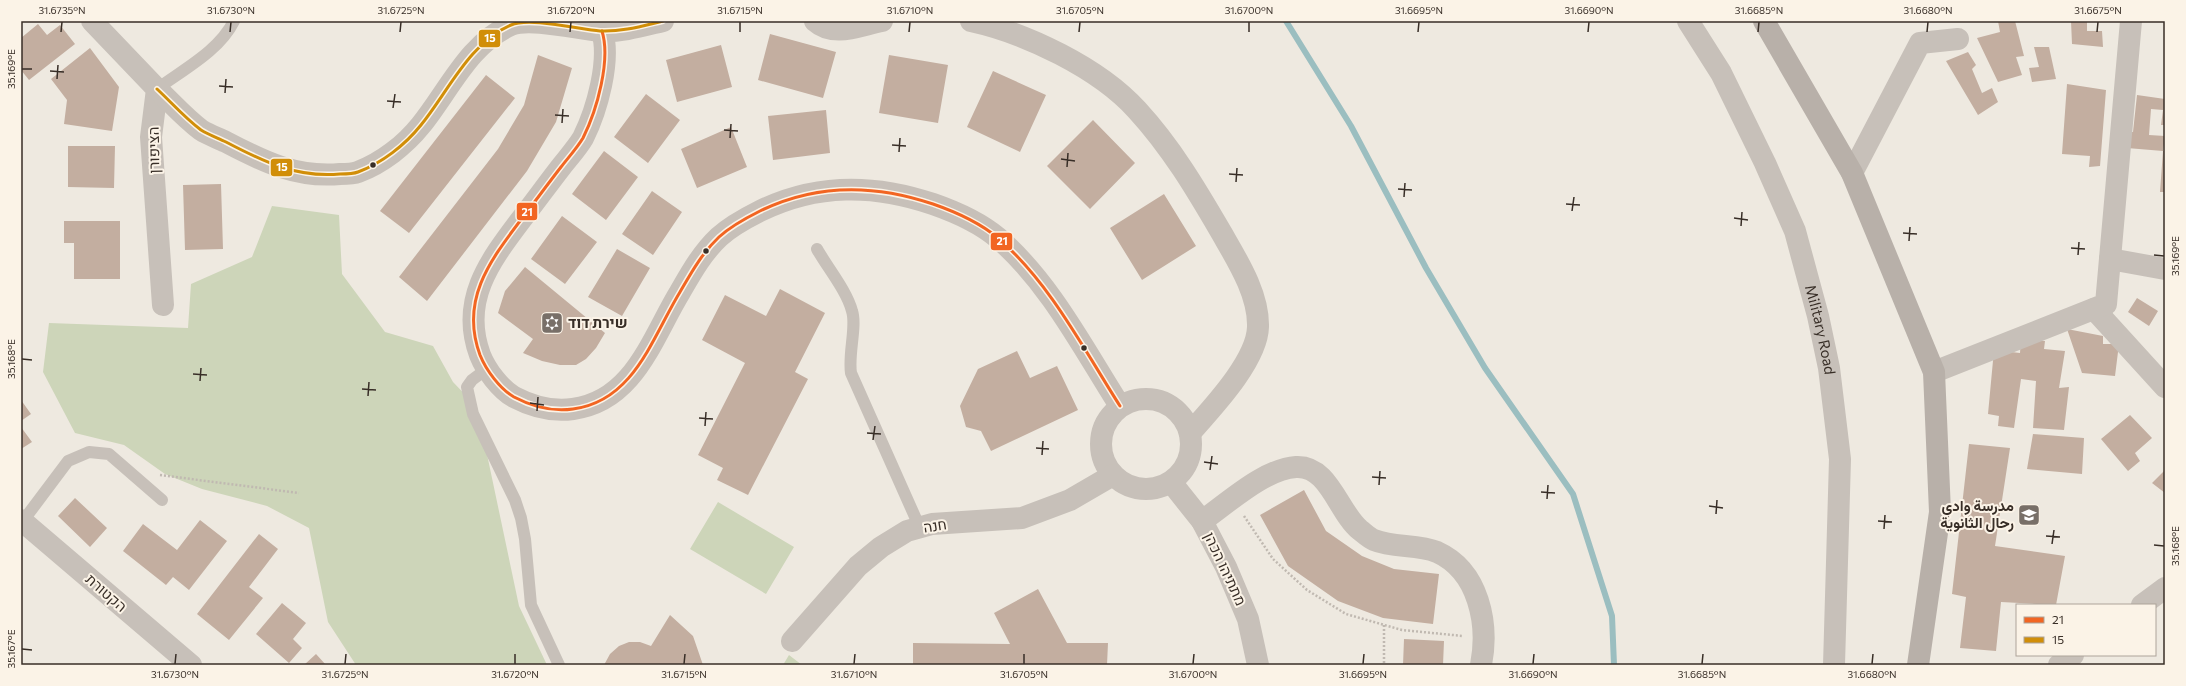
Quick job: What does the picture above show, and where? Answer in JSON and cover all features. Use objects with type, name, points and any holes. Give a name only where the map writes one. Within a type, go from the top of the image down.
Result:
[{"type":"street","points":[[92,21],[157,88],[202,130],[273,165],[300,172],[329,175],[357,173],[378,162],[401,146],[420,126],[471,55],[493,35],[511,24],[532,22],[565,28],[602,31],[633,29],[663,21]]},
{"type":"street","points":[[815,21],[820,25],[836,31],[882,21]]},
{"type":"street","points":[[971,21],[1003,30],[1041,44],[1078,65],[1107,84],[1136,109],[1160,137],[1192,182],[1236,259],[1249,287],[1256,311],[1258,328],[1253,346],[1240,371],[1190,433]]},
{"type":"street","name":"Military Road","points":[[1688,21],[1720,73],[1765,163],[1795,231],[1818,316],[1829,368],[1840,459],[1834,665]]},
{"type":"street","points":[[1764,21],[1852,173],[1934,372],[1940,512],[1918,665]]},
{"type":"street","points":[[1934,372],[2106,304],[2131,21]]},
{"type":"street","points":[[602,31],[606,44],[604,64],[592,116],[582,140],[501,246],[485,270],[479,288],[473,317],[474,339],[482,360],[507,393],[528,404],[563,410],[585,408],[602,402],[619,389],[636,370],[698,262],[719,237],[742,220],[800,194],[832,189],[867,190],[904,194],[970,219],[995,235],[1021,259],[1043,286],[1120,406]]},
{"type":"street","points":[[1852,173],[1920,43],[1958,39]]},
{"type":"street","name":"הציפורן","points":[[157,88],[151,137],[163,305]]},
{"type":"street","points":[[2110,259],[2165,269]]},
{"type":"street","points":[[2094,309],[2165,387]]},
{"type":"street","points":[[1138,398],[1154,399],[1175,408],[1185,420],[1190,433],[1191,452],[1182,471],[1170,482],[1157,488],[1141,489],[1119,480],[1113,475],[1104,462],[1100,448],[1102,432],[1109,417],[1120,406],[1138,398]]},
{"type":"street","points":[[1202,521],[1262,479],[1281,470],[1297,467],[1314,470],[1324,480],[1358,528],[1374,540],[1437,552],[1457,567],[1470,582],[1479,601],[1483,638],[1481,665]]},
{"type":"street","name":"חנה","points":[[792,641],[858,566],[882,547],[907,531],[932,524],[1022,518],[1070,500],[1113,475]]},
{"type":"street","name":"מתתיהו הכהן","points":[[1170,482],[1202,521],[1226,567],[1248,619],[1258,665]]},
{"type":"street","name":"הקטורת","points":[[22,521],[191,665]]},
{"type":"street","points":[[2143,604],[2165,588]]},
{"type":"street","points":[[2059,665],[2072,656]]},
{"type":"lane","points":[[157,88],[209,51],[225,36],[234,21]]},
{"type":"lane","points":[[817,249],[847,299],[853,312],[849,360],[851,373],[920,528]]},
{"type":"lane","points":[[488,368],[472,380],[468,387],[473,414],[519,512],[525,539],[531,605],[559,665]]},
{"type":"lane","points":[[22,521],[68,461],[89,452],[109,454],[162,500]]},
{"type":"path","points":[[154,475],[299,493]]},
{"type":"path","points":[[1233,500],[1273,560],[1307,590],[1346,614],[1402,630],[1483,638]]},
{"type":"path","points":[[1384,625],[1384,665]]},
{"type":"green space","points":[[272,206],[339,215],[342,274],[385,332],[433,346],[453,382],[477,407],[519,606],[547,665],[356,665],[328,622],[309,528],[267,506],[202,489],[165,474],[124,445],[75,433],[43,372],[49,323],[188,328],[191,284],[252,257]]},
{"type":"green space","points":[[718,502],[794,547],[766,594],[690,549]]},
{"type":"green space","points":[[789,655],[802,665],[783,665]]},
{"type":"building","points":[[1998,21],[2015,21],[2024,56],[2016,57],[2022,75],[1998,82],[1977,38],[2000,32]]},
{"type":"building","points":[[2071,21],[2087,21],[2087,31],[2102,31],[2103,47],[2072,44]]},
{"type":"building","points":[[38,24],[47,35],[60,25],[75,44],[29,80],[21,70],[21,38]]},
{"type":"building","points":[[770,34],[836,52],[823,98],[758,80]]},
{"type":"building","points":[[721,45],[732,87],[677,102],[666,60]]},
{"type":"building","points":[[2034,47],[2049,47],[2056,79],[2032,82],[2029,68],[2039,67]]},
{"type":"building","points":[[90,48],[119,87],[112,131],[64,124],[67,100],[51,79]]},
{"type":"building","points":[[1968,52],[1976,65],[1972,69],[1982,93],[1992,88],[1998,102],[1978,115],[1946,61]]},
{"type":"building","points":[[538,55],[572,68],[556,122],[527,171],[427,301],[399,277],[498,149],[524,105]]},
{"type":"building","points":[[889,55],[948,65],[938,123],[879,113]]},
{"type":"building","points":[[993,71],[1046,95],[1020,152],[967,127]]},
{"type":"building","points":[[486,75],[515,98],[409,233],[380,211]]},
{"type":"building","points":[[2067,84],[2106,90],[2100,166],[2089,167],[2090,156],[2062,154]]},
{"type":"building","points":[[646,94],[680,120],[648,163],[614,137]]},
{"type":"building","points":[[2137,95],[2165,99],[2165,125],[2161,125],[2163,110],[2151,109],[2149,135],[2165,136],[2163,151],[2127,148],[2127,132],[2133,132]]},
{"type":"building","points":[[826,110],[830,153],[773,160],[768,116]]},
{"type":"building","points":[[1093,120],[1135,163],[1090,209],[1047,166]]},
{"type":"building","points":[[731,127],[747,167],[697,188],[681,149]]},
{"type":"building","points":[[68,146],[115,146],[114,188],[68,187]]},
{"type":"building","points":[[604,151],[638,177],[606,220],[572,194]]},
{"type":"building","points":[[2163,151],[2165,151],[2165,192],[2160,192]]},
{"type":"building","points":[[221,184],[223,249],[185,250],[183,185]]},
{"type":"building","points":[[652,191],[682,212],[653,255],[622,234]]},
{"type":"building","points":[[1164,194],[1196,246],[1142,280],[1110,228]]},
{"type":"building","points":[[562,216],[597,242],[565,284],[531,259]]},
{"type":"building","points":[[64,221],[120,221],[120,279],[74,279],[74,243],[64,243]]},
{"type":"building","points":[[617,249],[650,268],[622,316],[588,297]]},
{"type":"building","name":"שירת דוד","points":[[525,267],[605,333],[596,348],[586,359],[576,365],[560,365],[542,361],[523,353],[533,339],[498,313],[505,291]]},
{"type":"building","points":[[780,289],[825,313],[795,372],[808,379],[748,495],[717,480],[723,468],[698,455],[745,363],[702,340],[725,295],[766,316]]},
{"type":"building","points":[[2137,298],[2158,311],[2149,326],[2128,312]]},
{"type":"building","points":[[2067,329],[2103,336],[2103,344],[2119,344],[2115,376],[2082,373]]},
{"type":"building","points":[[2021,339],[2045,341],[2044,349],[2065,351],[2059,388],[2069,387],[2064,430],[2033,428],[2036,381],[2021,379],[2014,428],[1998,426],[1999,416],[1988,414],[1994,350],[2020,353]]},
{"type":"building","points":[[1017,351],[1030,378],[1057,366],[1078,410],[991,451],[981,431],[966,427],[960,406],[978,369]]},
{"type":"building","points":[[21,400],[31,414],[21,421]]},
{"type":"building","points":[[2130,415],[2152,438],[2135,453],[2140,461],[2128,471],[2101,439]]},
{"type":"building","points":[[21,427],[32,442],[21,449]]},
{"type":"building","points":[[2033,434],[2084,438],[2082,474],[2027,469]]},
{"type":"building","points":[[1969,444],[2010,448],[1995,546],[2065,556],[2056,604],[2001,602],[1996,651],[1960,648],[1966,597],[1952,594]]},
{"type":"building","points":[[2165,470],[2165,493],[2152,483]]},
{"type":"building","points":[[1304,490],[1326,531],[1362,556],[1394,569],[1439,574],[1433,624],[1383,618],[1338,601],[1288,566],[1260,515]]},
{"type":"building","points":[[75,498],[107,528],[90,547],[58,516]]},
{"type":"building","points":[[200,520],[227,541],[189,590],[173,577],[166,585],[123,551],[143,524],[177,550]]},
{"type":"building","points":[[259,534],[278,549],[249,587],[263,598],[229,640],[197,614]]},
{"type":"building","points":[[1038,589],[1067,643],[1108,643],[1107,665],[913,665],[913,643],[1010,644],[994,613]]},
{"type":"building","points":[[282,603],[306,623],[293,639],[302,648],[289,663],[256,634]]},
{"type":"building","points":[[670,615],[693,636],[703,665],[604,665],[610,654],[619,646],[629,642],[640,642],[651,646]]},
{"type":"building","points":[[1404,639],[1444,641],[1443,665],[1403,665]]},
{"type":"building","points":[[316,654],[326,665],[304,665]]},
{"type":"waterway","points":[[1286,21],[1351,126],[1426,268],[1485,368],[1573,494],[1612,616],[1614,665]]},
{"type":"transit line","name":"15","points":[[157,89],[201,130],[267,162],[309,174],[352,174],[376,164],[408,140],[431,112],[460,69],[471,56],[496,33],[511,25],[529,22],[600,31],[616,31],[663,21]]},
{"type":"transit line","name":"21","points":[[602,31],[605,56],[604,70],[598,99],[583,138],[520,221],[488,267],[476,300],[473,317],[475,335],[480,355],[494,379],[509,394],[521,401],[535,406],[558,410],[573,409],[594,404],[612,394],[626,381],[639,365],[702,256],[728,229],[760,211],[803,195],[824,191],[867,190],[911,197],[933,204],[967,218],[991,232],[1017,256],[1050,296],[1065,317],[1120,406]]},
{"type":"place","name":"שירת דוד","points":[[552,323]]},
{"type":"place","name":"مدرسة وادي رحال الثانوية","points":[[2029,515]]}]
